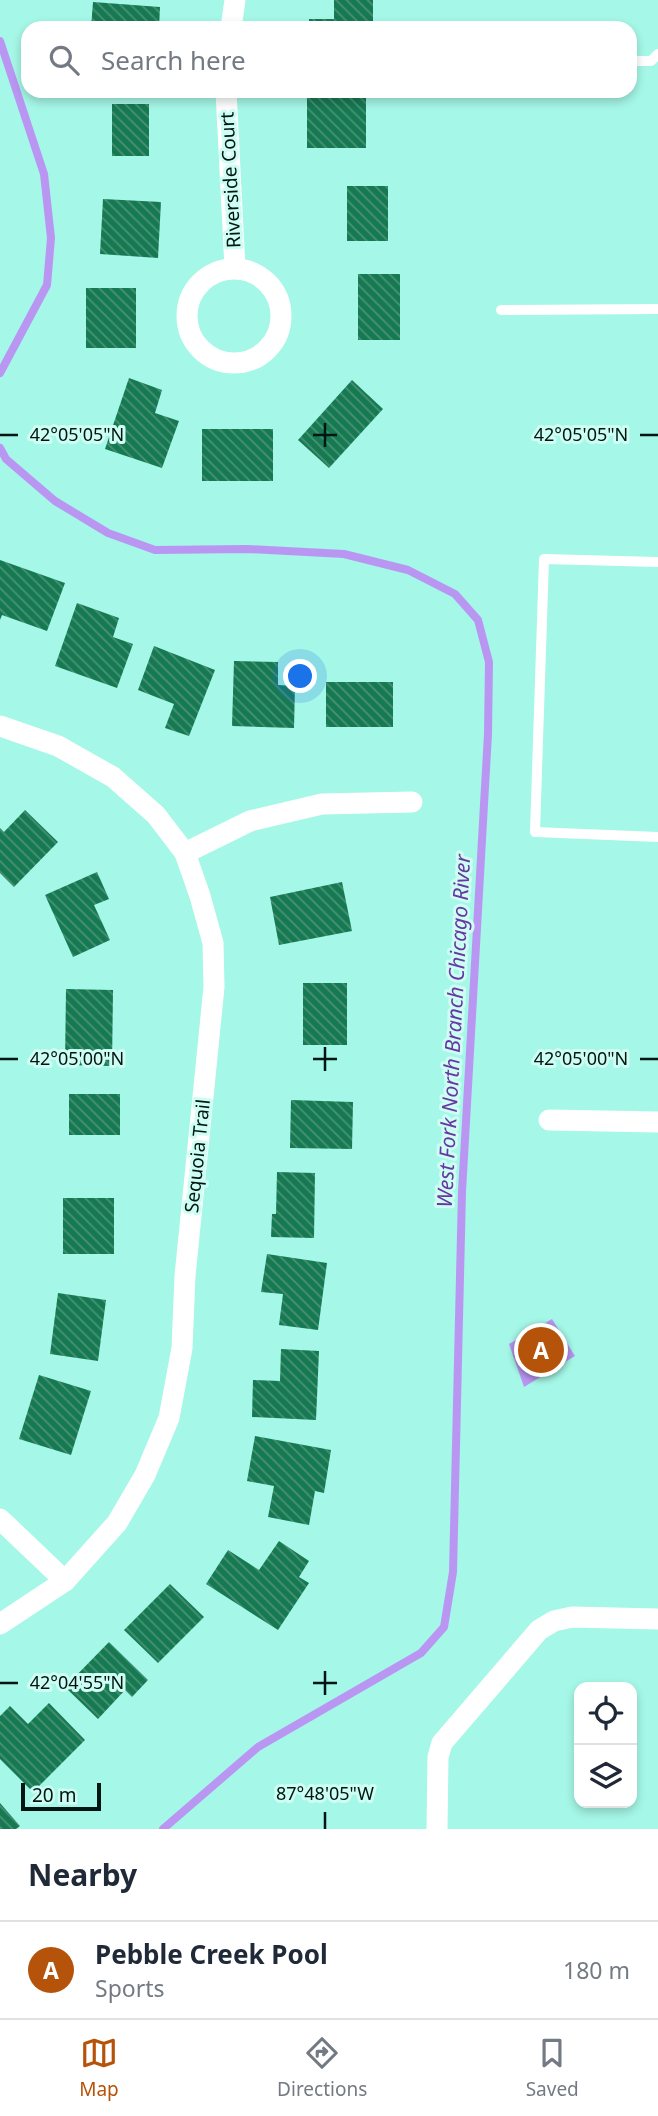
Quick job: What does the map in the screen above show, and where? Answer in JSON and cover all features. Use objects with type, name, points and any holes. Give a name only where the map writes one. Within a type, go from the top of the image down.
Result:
[{"type":"street","points":[[232,21],[235,0]]},
{"type":"street","name":"Riverside Court","points":[[226,98],[235,268]]},
{"type":"street","name":"Riverside Court","points":[[235,268],[264,279],[274,291],[280,306],[281,321],[276,336],[267,349],[254,358],[239,362],[223,361],[209,356],[198,346],[190,333],[187,317],[188,302],[206,277],[235,268]]},
{"type":"street","name":"Sequoia Trail","points":[[0,726],[58,746],[113,777],[156,815],[185,853],[200,896],[213,943],[214,987],[185,1276],[182,1348],[169,1418],[145,1475],[117,1523],[65,1581],[0,1624]]},
{"type":"street","points":[[185,853],[250,821],[322,804],[412,802]]},
{"type":"street","points":[[549,1120],[658,1122]]},
{"type":"street","points":[[0,1519],[65,1581]]},
{"type":"street","points":[[437,1829],[438,1757],[442,1743],[539,1630],[554,1620],[572,1617],[658,1619]]},
{"type":"lane","points":[[637,61],[651,61],[658,54]]},
{"type":"lane","points":[[501,310],[658,309]]},
{"type":"lane","points":[[658,562],[544,559],[535,832],[658,837]]},
{"type":"water","points":[[552,1319],[575,1356],[524,1387],[509,1344]]},
{"type":"building","points":[[334,0],[373,0],[373,21],[309,21],[334,19]]},
{"type":"building","points":[[93,2],[160,7],[159,21],[92,21]]},
{"type":"building","points":[[307,98],[366,98],[366,148],[307,148]]},
{"type":"building","points":[[112,104],[149,104],[149,156],[112,156]]},
{"type":"building","points":[[347,186],[388,186],[388,241],[347,241]]},
{"type":"building","points":[[103,199],[161,202],[158,258],[100,254]]},
{"type":"building","points":[[358,274],[400,274],[400,340],[358,340]]},
{"type":"building","points":[[86,288],[136,288],[136,348],[86,348]]},
{"type":"building","points":[[129,378],[162,390],[155,413],[179,421],[162,468],[105,449]]},
{"type":"building","points":[[352,380],[383,409],[329,468],[298,440]]},
{"type":"building","points":[[202,429],[273,429],[273,481],[202,481]]},
{"type":"building","points":[[0,560],[65,583],[47,631],[2,615],[0,620]]},
{"type":"building","points":[[77,603],[119,618],[113,637],[133,644],[117,688],[55,666]]},
{"type":"building","points":[[154,646],[215,670],[189,736],[165,728],[174,704],[138,690]]},
{"type":"building","points":[[234,661],[278,662],[278,685],[295,686],[294,728],[232,726]]},
{"type":"building","points":[[326,682],[393,682],[393,727],[326,727]]},
{"type":"building","points":[[25,810],[58,842],[14,887],[0,873],[0,828],[4,832]]},
{"type":"building","points":[[97,872],[109,899],[94,905],[110,940],[73,957],[45,895]]},
{"type":"building","points":[[342,882],[352,931],[279,945],[270,897]]},
{"type":"building","points":[[303,983],[347,983],[347,1045],[303,1045]]},
{"type":"building","points":[[66,989],[113,990],[112,1066],[65,1065]]},
{"type":"building","points":[[69,1094],[120,1094],[120,1135],[69,1135]]},
{"type":"building","points":[[291,1100],[353,1102],[352,1149],[290,1148]]},
{"type":"building","points":[[277,1172],[315,1173],[314,1238],[271,1237],[272,1214],[276,1214]]},
{"type":"building","points":[[63,1198],[114,1198],[114,1254],[63,1254]]},
{"type":"building","points":[[267,1254],[327,1263],[318,1330],[279,1325],[283,1294],[261,1292]]},
{"type":"building","points":[[58,1293],[106,1300],[98,1361],[50,1354]]},
{"type":"building","points":[[281,1349],[319,1351],[316,1420],[252,1417],[253,1380],[280,1381]]},
{"type":"building","points":[[39,1375],[91,1391],[71,1455],[19,1439]]},
{"type":"building","points":[[255,1436],[331,1450],[324,1493],[315,1491],[309,1525],[268,1517],[274,1486],[247,1481]]},
{"type":"building","points":[[279,1541],[309,1561],[299,1577],[309,1583],[278,1630],[206,1584],[228,1550],[259,1570]]},
{"type":"building","points":[[170,1584],[204,1617],[158,1663],[124,1630]]},
{"type":"building","points":[[109,1642],[148,1680],[132,1697],[125,1690],[98,1719],[65,1687]]},
{"type":"building","points":[[49,1703],[85,1740],[33,1792],[0,1759],[0,1716],[10,1706],[28,1724]]},
{"type":"building","points":[[0,1803],[20,1826],[16,1829],[0,1829]]},
{"type":"waterway","name":"West Fork North Branch Chicago River","points":[[0,41],[44,174],[51,238],[47,285],[0,373]]},
{"type":"waterway","name":"West Fork North Branch Chicago River","points":[[0,448],[6,459],[55,501],[108,533],[155,550],[247,549],[344,554],[408,570],[455,594],[478,620],[489,662],[488,734],[462,1192],[453,1572],[444,1627],[421,1653],[258,1747],[163,1829]]},
{"type":"place","name":"Pebble Creek Pool","points":[[541,1350]]}]
